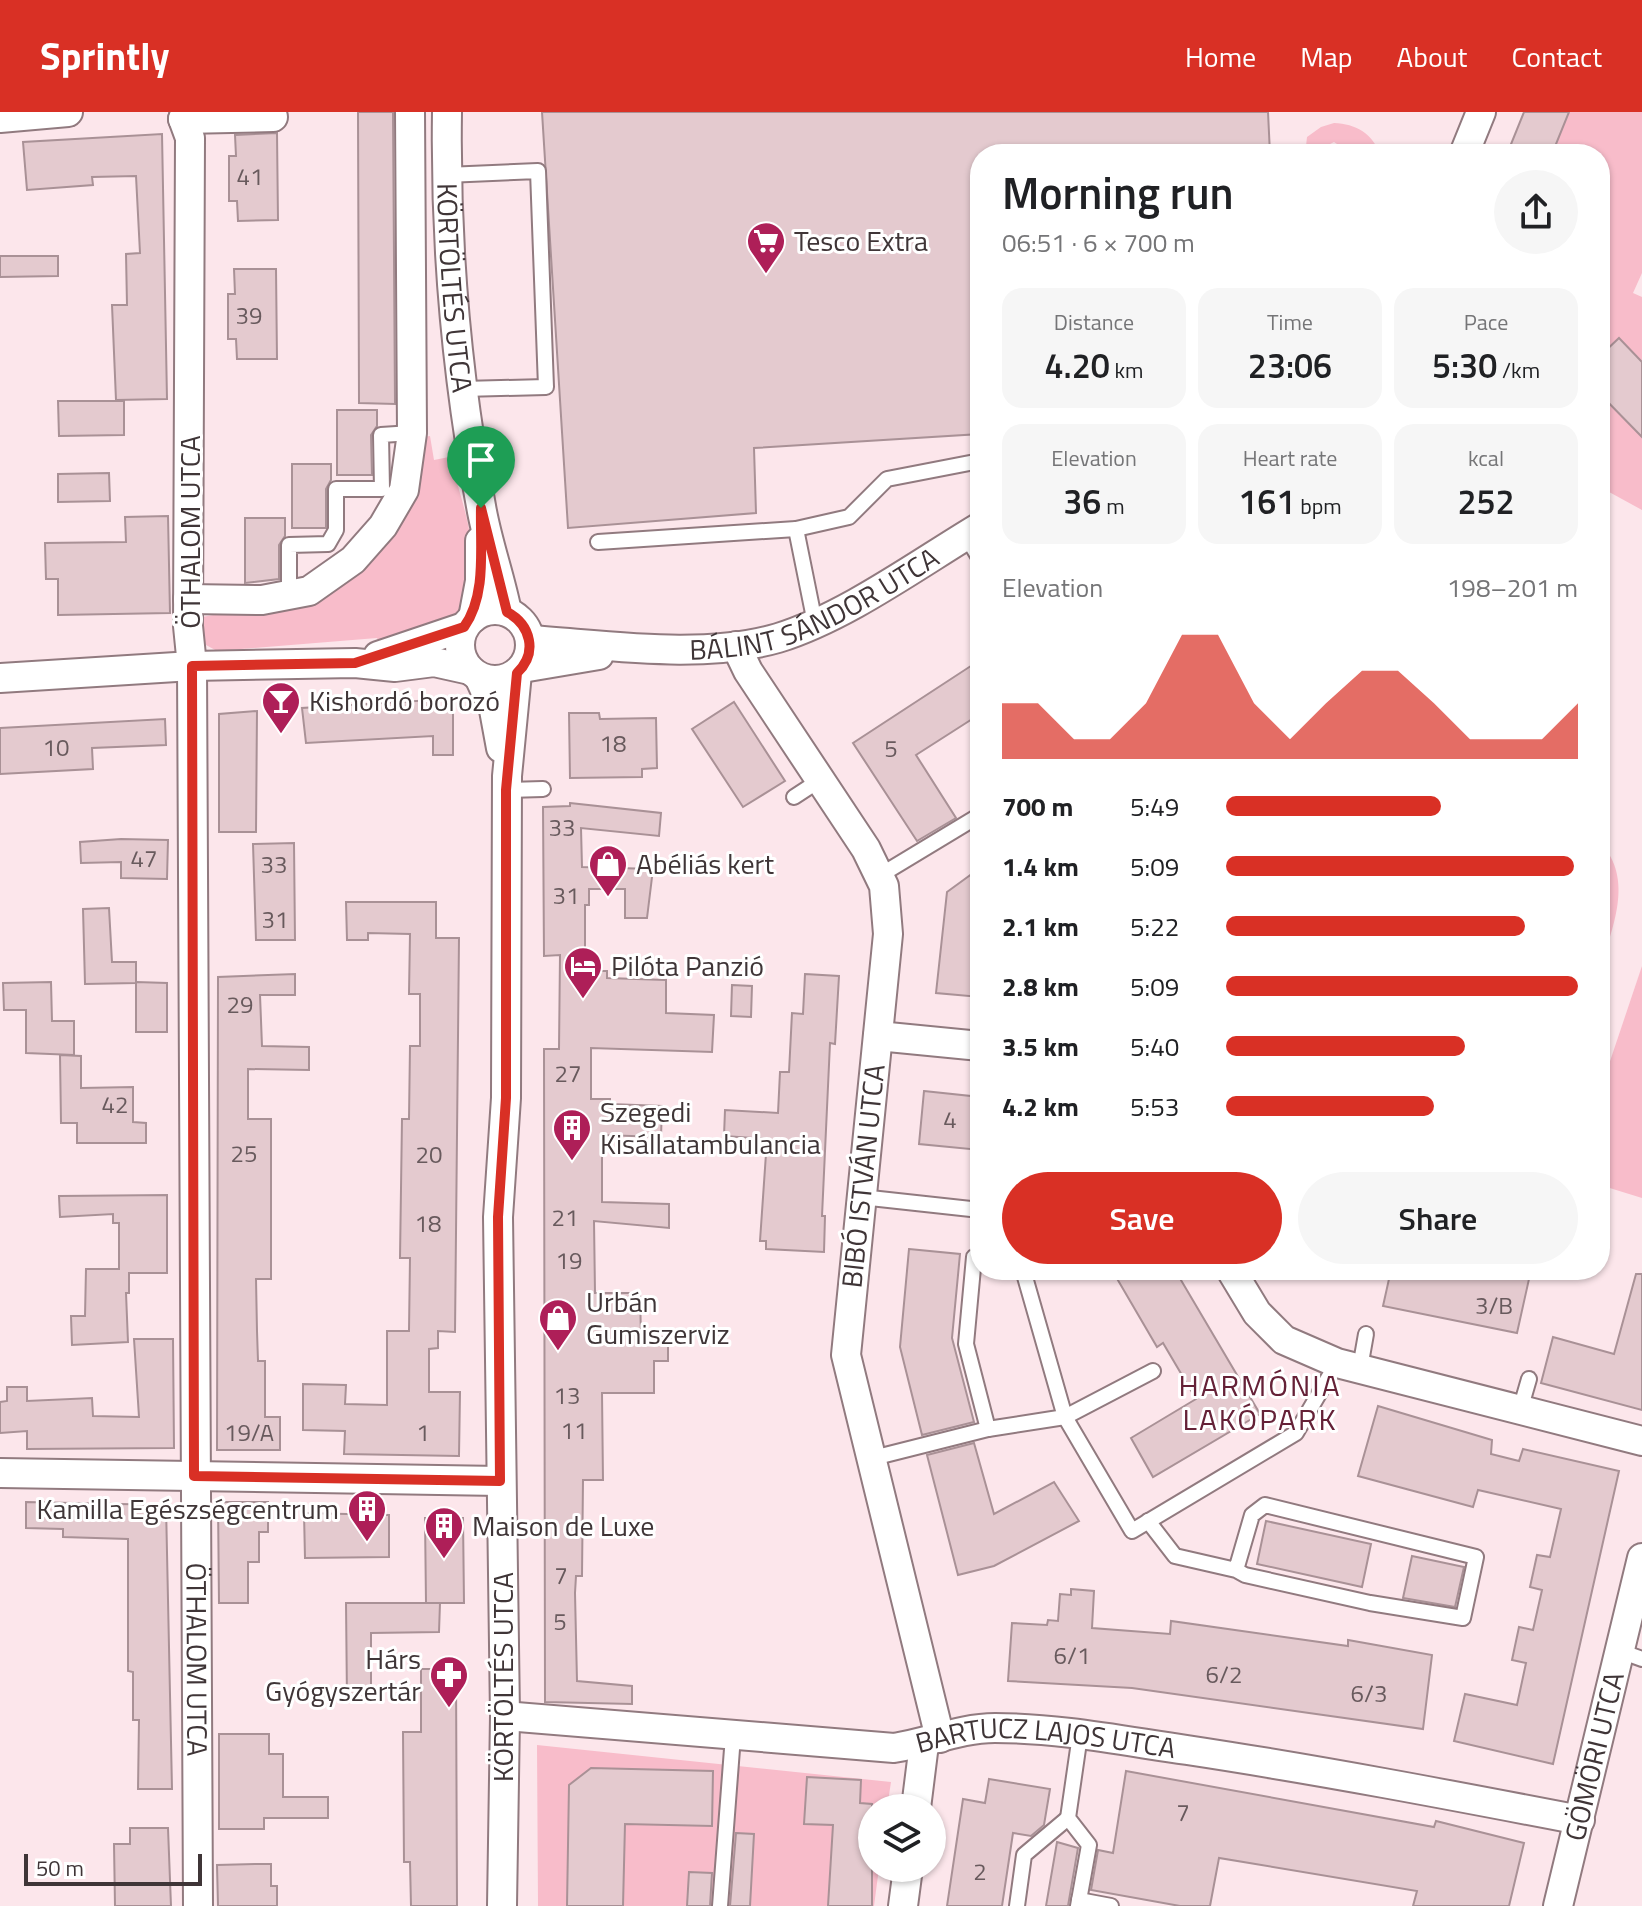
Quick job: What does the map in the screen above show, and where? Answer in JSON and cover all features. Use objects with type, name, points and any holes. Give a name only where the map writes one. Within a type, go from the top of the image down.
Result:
[{"type":"street","points":[[0,118],[68,112]]},
{"type":"street","points":[[188,599],[262,600],[309,591],[337,555],[383,526],[389,496],[404,490],[412,433],[410,112]]},
{"type":"street","name":"KÖRTÖLTÉS UTCA","points":[[447,112],[447,260],[481,508],[507,612]]},
{"type":"street","points":[[1468,144],[1481,112]]},
{"type":"street","points":[[178,115],[273,117]]},
{"type":"street","name":"ÖTHALOM UTCA","points":[[178,115],[190,138],[188,599],[192,666],[198,1906]]},
{"type":"street","name":"KÖRTÖLTÉS UTCA","points":[[469,622],[480,581],[481,508]]},
{"type":"street","name":"BÁLINT SÁNDOR UTCA","points":[[530,640],[636,648],[736,646],[777,638],[815,623],[970,544]]},
{"type":"street","points":[[0,678],[192,666],[355,663],[395,667],[434,662],[502,680],[520,670],[529,655],[530,640],[522,623],[507,612],[483,612],[469,622],[355,663]]},
{"type":"street","points":[[469,622],[459,649],[474,674]]},
{"type":"street","name":"BIBÓ ISTVÁN UTCA","points":[[736,646],[748,671],[866,849],[884,886],[888,934],[846,1355],[932,1741]]},
{"type":"street","name":"BÁLINT SÁNDOR UTCA","points":[[520,670],[636,648]]},
{"type":"street","name":"KÖRTÖLTÉS UTCA","points":[[502,1906],[505,1716],[498,1217],[506,1098],[507,783],[520,670]]},
{"type":"street","name":"KÖRTÖLTÉS UTCA","points":[[474,674],[494,710],[507,783]]},
{"type":"street","points":[[878,1036],[970,1045]]},
{"type":"street","points":[[1237,1280],[1257,1313],[1284,1340],[1348,1365],[1642,1441]]},
{"type":"street","points":[[0,1473],[500,1481]]},
{"type":"street","name":"GÖMÖRI UTCA","points":[[1558,1906],[1580,1820],[1631,1655],[1640,1576]]},
{"type":"street","name":"BARTUCZ LAJOS UTCA","points":[[505,1716],[894,1748],[932,1741],[966,1730],[995,1728],[1080,1735],[1261,1761],[1580,1820]]},
{"type":"street","points":[[919,1794],[932,1741]]},
{"type":"street","points":[[903,1906],[906,1882]]},
{"type":"lane","points":[[446,175],[538,171],[546,387],[463,389]]},
{"type":"lane","points":[[598,542],[796,529],[849,517],[887,479],[970,463]]},
{"type":"lane","points":[[289,596],[289,545],[337,555],[336,489],[389,496]]},
{"type":"lane","points":[[796,529],[815,623]]},
{"type":"lane","points":[[794,797],[820,780]]},
{"type":"lane","points":[[507,783],[543,789]]},
{"type":"lane","points":[[879,876],[970,821]]},
{"type":"lane","points":[[861,1197],[970,1209]]},
{"type":"lane","points":[[972,1280],[966,1344],[988,1429]]},
{"type":"lane","points":[[1026,1280],[1065,1417],[1132,1531],[1296,1433],[1348,1365],[1366,1334]]},
{"type":"lane","points":[[869,1459],[988,1429],[1065,1417],[1153,1371]]},
{"type":"lane","points":[[1520,1410],[1529,1379]]},
{"type":"lane","points":[[1148,1521],[1175,1556],[1370,1603],[1463,1618],[1476,1557],[1265,1505],[1252,1515],[1236,1570]]},
{"type":"lane","points":[[1017,1906],[1024,1855],[1068,1818],[1080,1735]]},
{"type":"lane","points":[[720,1906],[733,1736]]},
{"type":"lane","points":[[1068,1818],[1089,1845],[1079,1903],[1111,1906]]},
{"type":"shaded area","points":[[1569,112],[1642,112],[1642,273],[1633,293],[1642,297],[1642,510],[1610,492],[1610,144],[1555,144]]},
{"type":"shaded area","points":[[1334,123],[1349,125],[1362,131],[1375,144],[1306,144],[1307,137],[1321,127]]},
{"type":"shaded area","points":[[430,436],[434,460],[449,457],[472,543],[472,590],[465,609],[452,623],[380,645],[377,638],[217,651],[206,645],[197,631],[202,617],[324,595],[423,437]]},
{"type":"shaded area","points":[[1610,856],[1619,888],[1610,937]]},
{"type":"shaded area","points":[[1642,966],[1642,1198],[1610,1188],[1610,1061]]},
{"type":"shaded area","points":[[537,1745],[891,1782],[889,1794],[858,1794],[858,1882],[877,1882],[874,1906],[538,1906]]},
{"type":"building","points":[[358,112],[393,112],[395,404],[359,403]]},
{"type":"building","points":[[542,112],[1268,112],[1270,144],[970,144],[970,435],[754,448],[756,513],[568,528]]},
{"type":"building","points":[[1524,112],[1569,112],[1556,144],[1511,144]]},
{"type":"building","points":[[277,133],[278,220],[238,221],[237,201],[229,201],[229,156],[236,156],[235,135]]},
{"type":"building","points":[[162,134],[167,399],[116,400],[112,305],[127,305],[126,254],[140,253],[136,176],[92,177],[93,185],[27,190],[23,142]]},
{"type":"building","points":[[0,256],[58,256],[58,276],[0,277]]},
{"type":"building","points":[[234,269],[276,269],[277,359],[237,359],[236,339],[228,339],[228,294],[235,294]]},
{"type":"building","points":[[1619,338],[1642,362],[1642,437],[1610,404],[1610,347]]},
{"type":"building","points":[[58,401],[124,401],[124,435],[59,436]]},
{"type":"building","points":[[337,410],[377,410],[377,426],[371,435],[372,475],[337,475]]},
{"type":"building","points":[[292,464],[331,464],[331,480],[326,489],[326,528],[292,528]]},
{"type":"building","points":[[109,473],[110,501],[58,502],[58,474]]},
{"type":"building","points":[[168,516],[170,613],[58,615],[58,579],[46,579],[45,543],[126,542],[125,517]]},
{"type":"building","points":[[245,518],[285,518],[285,536],[279,545],[279,579],[245,583]]},
{"type":"building","points":[[970,667],[970,720],[916,755],[956,818],[917,841],[853,743]]},
{"type":"building","points":[[432,700],[432,709],[453,709],[453,755],[433,755],[433,736],[306,743],[302,708]]},
{"type":"building","points":[[734,702],[785,781],[743,807],[692,729]]},
{"type":"building","points":[[257,711],[256,832],[219,832],[219,714]]},
{"type":"building","points":[[569,713],[599,713],[600,719],[656,718],[657,768],[642,769],[642,777],[570,778]]},
{"type":"building","points":[[165,719],[166,745],[92,748],[93,769],[0,774],[0,728]]},
{"type":"building","points":[[570,803],[661,813],[659,836],[581,828],[582,867],[653,869],[647,918],[625,918],[625,889],[589,889],[589,905],[585,905],[585,971],[607,971],[607,978],[666,980],[666,1013],[714,1015],[712,1052],[591,1048],[591,1099],[610,1099],[610,1104],[662,1106],[661,1137],[602,1135],[602,1202],[669,1204],[669,1228],[594,1221],[595,1293],[640,1293],[641,1337],[668,1337],[668,1361],[654,1361],[654,1393],[602,1393],[603,1480],[583,1480],[582,1576],[576,1576],[575,1593],[577,1681],[632,1686],[632,1704],[545,1702],[544,1049],[559,1049],[560,955],[544,956],[543,807],[570,806]]},
{"type":"building","points":[[168,840],[167,879],[121,878],[121,862],[81,863],[80,842]]},
{"type":"building","points":[[294,843],[295,940],[256,940],[253,844]]},
{"type":"building","points":[[970,875],[970,996],[936,993],[947,892]]},
{"type":"building","points":[[346,902],[436,902],[436,938],[459,938],[455,1332],[438,1331],[438,1348],[429,1349],[429,1392],[460,1392],[459,1456],[344,1454],[345,1431],[303,1430],[303,1384],[346,1385],[345,1404],[387,1405],[387,1331],[409,1331],[410,1258],[400,1258],[402,1119],[409,1119],[410,1046],[420,1046],[420,994],[409,994],[410,934],[368,933],[368,940],[347,940]]},
{"type":"building","points":[[109,908],[112,962],[136,962],[136,983],[85,984],[83,909]]},
{"type":"building","points":[[295,974],[295,995],[260,995],[262,1046],[309,1047],[309,1070],[248,1069],[248,1119],[271,1119],[271,1279],[256,1279],[257,1331],[258,1361],[265,1361],[265,1417],[280,1417],[280,1450],[217,1450],[218,977]]},
{"type":"building","points":[[805,974],[839,976],[835,1044],[830,1043],[822,1216],[825,1216],[824,1252],[766,1249],[766,1241],[760,1241],[767,1139],[724,1136],[725,1110],[778,1113],[780,1072],[789,1072],[792,1013],[803,1014]]},
{"type":"building","points":[[51,982],[52,1021],[74,1021],[74,1055],[26,1053],[26,1010],[4,1010],[3,983]]},
{"type":"building","points":[[136,982],[167,983],[167,1032],[136,1032]]},
{"type":"building","points":[[732,985],[752,986],[751,1017],[731,1016]]},
{"type":"building","points":[[60,1055],[81,1056],[81,1088],[133,1087],[133,1122],[146,1123],[146,1143],[77,1143],[77,1123],[61,1123]]},
{"type":"building","points":[[924,1091],[970,1096],[970,1149],[919,1144]]},
{"type":"building","points":[[167,1195],[167,1273],[129,1273],[129,1293],[126,1293],[128,1342],[72,1345],[71,1316],[85,1316],[86,1269],[119,1269],[119,1223],[113,1223],[113,1214],[60,1217],[59,1196]]},
{"type":"building","points":[[909,1249],[960,1254],[952,1338],[974,1422],[922,1435],[900,1347]]},
{"type":"building","points":[[1636,1274],[1642,1274],[1642,1410],[1541,1383],[1553,1337],[1614,1354]]},
{"type":"building","points":[[1118,1280],[1181,1280],[1260,1414],[1153,1477],[1131,1438],[1196,1399],[1163,1343],[1157,1347]]},
{"type":"building","points":[[1389,1280],[1529,1280],[1517,1333],[1383,1306]]},
{"type":"building","points":[[134,1339],[173,1339],[174,1448],[27,1449],[27,1431],[0,1433],[0,1402],[7,1401],[7,1387],[27,1387],[27,1401],[92,1398],[93,1416],[139,1417]]},
{"type":"building","points":[[1378,1406],[1492,1440],[1491,1454],[1519,1461],[1523,1449],[1619,1471],[1553,1764],[1454,1741],[1465,1694],[1517,1705],[1526,1663],[1512,1660],[1519,1627],[1533,1630],[1542,1590],[1530,1587],[1537,1555],[1550,1557],[1561,1509],[1478,1490],[1473,1507],[1358,1476]]},
{"type":"building","points":[[974,1443],[994,1514],[1054,1482],[1079,1521],[994,1566],[958,1575],[927,1455]]},
{"type":"building","points":[[26,1502],[166,1505],[172,1789],[138,1789],[139,1720],[133,1720],[133,1672],[128,1671],[128,1539],[63,1537],[63,1529],[26,1528]]},
{"type":"building","points":[[218,1502],[268,1502],[268,1532],[259,1532],[259,1562],[248,1562],[248,1603],[219,1603]]},
{"type":"building","points":[[304,1513],[389,1515],[389,1557],[305,1558]]},
{"type":"building","name":"Maison de Luxe","points":[[425,1518],[463,1518],[464,1603],[426,1603]]},
{"type":"building","points":[[1266,1521],[1371,1544],[1362,1587],[1257,1564]]},
{"type":"building","points":[[1412,1556],[1464,1567],[1455,1607],[1403,1598]]},
{"type":"building","points":[[1071,1589],[1094,1591],[1092,1628],[1170,1634],[1171,1621],[1348,1646],[1348,1640],[1432,1655],[1423,1729],[1132,1688],[1008,1681],[1012,1623],[1047,1625],[1048,1620],[1058,1621],[1060,1594],[1071,1595]]},
{"type":"building","points":[[346,1603],[440,1603],[439,1632],[371,1633],[371,1700],[347,1700]]},
{"type":"building","points":[[421,1669],[456,1669],[457,1906],[411,1906],[410,1862],[404,1862],[403,1732],[421,1732]]},
{"type":"building","points":[[219,1734],[269,1734],[269,1754],[283,1754],[283,1797],[328,1797],[328,1818],[264,1818],[264,1829],[219,1829]]},
{"type":"building","points":[[591,1768],[713,1771],[712,1826],[625,1824],[623,1906],[567,1906],[569,1785]]},
{"type":"building","points":[[1126,1771],[1434,1827],[1436,1821],[1524,1843],[1509,1906],[1413,1906],[1417,1891],[1219,1858],[1210,1906],[1180,1906],[1091,1890],[1098,1850],[1113,1853]]},
{"type":"building","points":[[807,1777],[861,1780],[858,1794],[858,1882],[872,1882],[872,1906],[828,1906],[833,1825],[804,1824]]},
{"type":"building","points":[[989,1779],[1050,1789],[1044,1825],[1031,1836],[1013,1833],[1002,1906],[947,1906],[963,1799],[985,1803]]},
{"type":"building","points":[[130,1828],[168,1828],[171,1906],[115,1906],[114,1844],[130,1844]]},
{"type":"building","points":[[736,1833],[754,1834],[750,1906],[730,1906]]},
{"type":"building","points":[[1057,1842],[1078,1848],[1068,1906],[1046,1906]]},
{"type":"building","points":[[271,1864],[271,1886],[277,1886],[277,1906],[218,1906],[217,1865]]},
{"type":"building","points":[[689,1872],[712,1873],[710,1906],[687,1906]]},
{"type":"place","name":"Tesco Extra","points":[[766,275]]},
{"type":"place","name":"Kishordó borozó","points":[[281,735]]},
{"type":"place","name":"Abéliás kert","points":[[608,898]]},
{"type":"place","name":"Pilóta Panzió","points":[[583,1000]]},
{"type":"place","name":"Szegedi Kisállatambulancia","points":[[572,1162]]},
{"type":"place","name":"Urbán Gumiszerviz","points":[[558,1352]]},
{"type":"place","name":"Kamilla Egészségcentrum","points":[[367,1543]]},
{"type":"place","name":"Maison de Luxe","points":[[444,1560]]},
{"type":"place","name":"Hárs Gyógyszertár","points":[[449,1709]]},
{"type":"district","name":"HARMÓNIA LAKÓPARK","points":[[1260,1403]]},
{"type":"route","points":[[481,508],[507,612],[522,623],[530,640],[529,655],[517,673],[507,776],[506,1098],[498,1217],[500,1481],[194,1476],[192,666],[355,663],[464,627],[473,618],[480,581],[481,508]]}]
